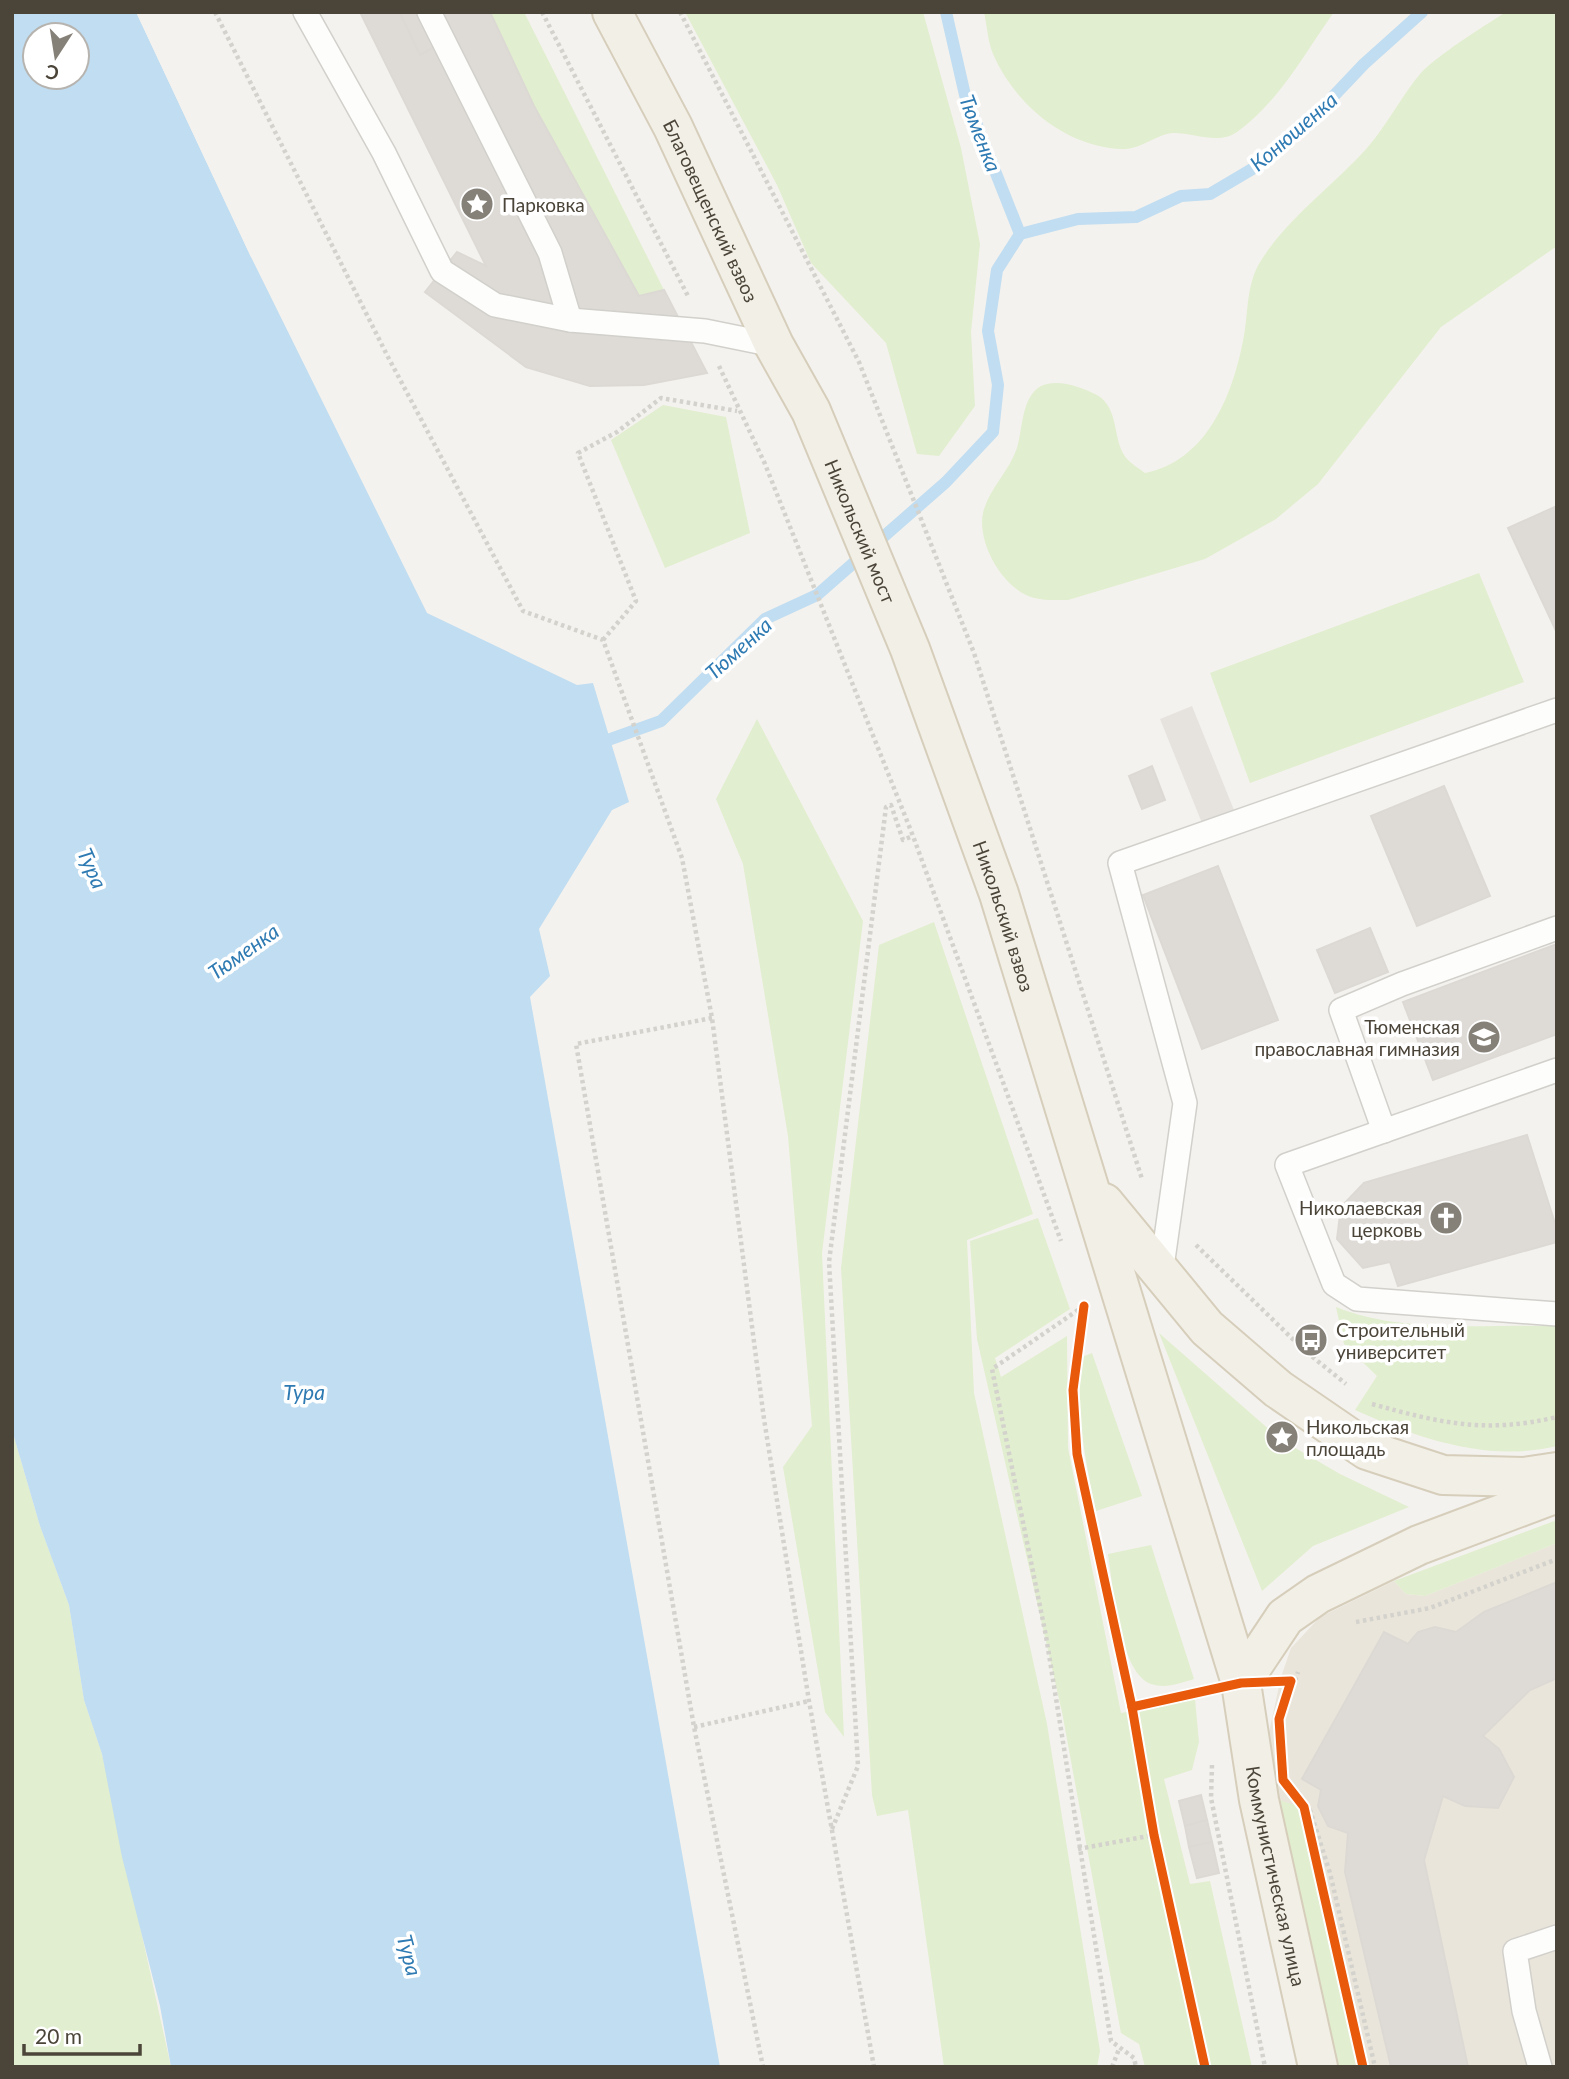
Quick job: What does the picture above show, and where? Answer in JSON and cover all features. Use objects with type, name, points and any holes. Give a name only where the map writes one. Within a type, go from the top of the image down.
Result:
[{"type":"main road","name":"Благовещенский взвоз","points":[[612,12],[673,127],[774,345],[811,411]]},
{"type":"main road","name":"Никольский мост","points":[[811,411],[910,649]]},
{"type":"main road","name":"Никольский взвоз","points":[[910,649],[999,894],[1091,1186],[1241,1683]]},
{"type":"main road","points":[[1091,1186],[1207,1328],[1278,1389],[1367,1450],[1443,1475],[1524,1476],[1557,1472]]},
{"type":"main road","points":[[1241,1683],[1285,1617],[1318,1594],[1419,1545],[1557,1493]]},
{"type":"main road","name":"Коммунистическая улица","points":[[1241,1683],[1259,1800],[1318,2067]]},
{"type":"lane","points":[[305,12],[384,153],[442,271],[495,305],[570,320],[613,326],[705,331],[774,345]]},
{"type":"lane","points":[[429,12],[550,253],[570,320]]},
{"type":"lane","points":[[1161,1274],[1171,1220],[1185,1103],[1120,863],[1557,710]]},
{"type":"lane","points":[[1384,1131],[1341,1010],[1402,984],[1557,928]]},
{"type":"lane","points":[[1557,1070],[1287,1165],[1334,1284],[1357,1299],[1557,1314]]},
{"type":"lane","points":[[1540,2067],[1524,2011],[1515,1951],[1557,1937]]},
{"type":"path","points":[[215,12],[388,357],[523,611],[603,640],[682,858],[712,1018],[764,1419],[809,1701],[874,2067]]},
{"type":"path","points":[[542,12],[705,331],[738,411],[765,464],[913,836],[1063,1247]]},
{"type":"path","points":[[680,12],[859,362],[974,653],[1142,1178],[1171,1220],[1304,1350],[1347,1385]]},
{"type":"path","points":[[603,640],[636,601],[578,453],[617,432],[661,398],[738,411]]},
{"type":"path","points":[[832,1830],[858,1766],[829,1262],[886,807],[891,806],[903,840],[913,836]]},
{"type":"path","points":[[712,1018],[576,1044],[694,1727],[763,2067]]},
{"type":"path","points":[[1080,1294],[1085,1318]]},
{"type":"path","points":[[1084,1306],[992,1369],[1046,1636],[1078,1849],[1111,2041],[1134,2058],[1136,2067]]},
{"type":"path","points":[[1368,1402],[1444,1424],[1518,1426],[1557,1418]]},
{"type":"path","points":[[1345,1624],[1430,1608],[1557,1559]]},
{"type":"path","points":[[1281,1719],[1303,1661]]},
{"type":"path","points":[[1241,1683],[1290,1681],[1281,1719]]},
{"type":"path","points":[[694,1727],[809,1701]]},
{"type":"path","points":[[1212,1758],[1211,1798],[1265,2067]]},
{"type":"path","points":[[1293,1789],[1304,1807],[1348,2002]]},
{"type":"path","points":[[1293,1789],[1309,1807],[1330,1873],[1375,2067]]},
{"type":"path","points":[[1152,1822],[1157,1849]]},
{"type":"path","points":[[1078,1849],[1154,1835]]},
{"type":"path","points":[[1112,2067],[1119,2049]]},
{"type":"shaded area","points":[[1192,706],[1236,815],[1204,828],[1160,719]]},
{"type":"shaded area","points":[[1557,1543],[1557,2067],[1360,2067],[1301,1808],[1276,1799],[1269,1732],[1281,1677],[1291,1648],[1320,1617],[1394,1581],[1406,1594],[1425,1596]]},
{"type":"green space","points":[[490,12],[524,12],[664,290],[639,296],[534,106]]},
{"type":"green space","points":[[685,12],[923,12],[961,148],[980,244],[971,332],[975,406],[939,456],[917,454],[886,343],[811,263],[777,185]]},
{"type":"green space","points":[[984,12],[1334,12],[1278,92],[1237,132],[1222,138],[1168,133],[1134,147],[1119,149],[1079,140],[1043,119],[1028,105],[1002,72],[993,54]]},
{"type":"green space","points":[[1506,12],[1557,12],[1557,246],[1441,327],[1318,484],[1276,519],[1205,559],[1068,600],[1036,598],[1016,589],[998,570],[986,546],[982,520],[987,501],[1017,448],[1026,405],[1034,391],[1047,384],[1062,383],[1097,395],[1110,409],[1123,453],[1145,473],[1166,466],[1184,455],[1200,441],[1213,424],[1232,384],[1245,331],[1248,299],[1262,259],[1298,215],[1367,148],[1420,74],[1448,50]]},
{"type":"green space","points":[[663,405],[726,417],[750,533],[665,568],[611,440]]},
{"type":"green space","points":[[1479,573],[1524,682],[1250,783],[1210,673]]},
{"type":"green space","points":[[757,719],[863,921],[822,1253],[844,1737],[825,1712],[783,1467],[812,1426],[788,1136],[743,864],[716,799]]},
{"type":"green space","points":[[934,922],[1033,1214],[967,1240],[974,1393],[1047,1724],[1100,2051],[1097,2067],[944,2067],[908,1810],[877,1816],[872,1795],[841,1268],[879,945]]},
{"type":"green space","points":[[1038,1218],[1070,1309],[995,1358],[1001,1377],[1067,1336],[1068,1448],[1121,1713],[1195,1699],[1199,1742],[1192,1770],[1164,1779],[1190,1884],[1210,1881],[1252,2067],[1145,2067],[1139,2044],[1121,2033],[1062,1712],[977,1339],[970,1241]]},
{"type":"green space","points":[[1336,1307],[1388,1321],[1416,1324],[1557,1326],[1557,1446],[1505,1451],[1453,1445],[1403,1430],[1355,1410],[1377,1376],[1344,1344]]},
{"type":"green space","points":[[1159,1333],[1280,1439],[1340,1474],[1409,1507],[1313,1546],[1262,1591]]},
{"type":"green space","points":[[1092,1353],[1142,1496],[1096,1511],[1080,1415],[1082,1357]]},
{"type":"green space","points":[[12,1430],[40,1526],[69,1605],[84,1700],[102,1754],[171,2067],[12,2067]]},
{"type":"green space","points":[[1557,1520],[1557,1543],[1425,1596],[1406,1594],[1394,1581]]},
{"type":"green space","points":[[1151,1545],[1194,1679],[1168,1686],[1151,1684],[1140,1676],[1131,1663],[1119,1626],[1108,1554]]},
{"type":"green space","points":[[1276,1799],[1301,1807],[1360,2067],[1339,2067]]},
{"type":"water","name":"Тура","points":[[12,12],[136,12],[251,257],[427,613],[577,685],[593,683],[629,802],[612,810],[539,929],[550,976],[530,997],[720,2067],[171,2067],[160,2006],[122,1857],[102,1754],[84,1700],[69,1605],[40,1526],[12,1430]]},
{"type":"pier","points":[[136,12],[140,12],[254,255],[251,257]]},
{"type":"building","points":[[360,12],[490,12],[534,106],[639,296],[664,290],[707,373],[644,385],[590,386],[526,367],[425,292],[457,252],[486,266]]},
{"type":"building","points":[[418,12],[435,47],[420,55],[400,13]]},
{"type":"building","points":[[1557,506],[1557,633],[1508,528]]},
{"type":"building","points":[[1152,766],[1165,800],[1142,809],[1129,776]]},
{"type":"building","points":[[1444,786],[1490,896],[1417,926],[1371,816]]},
{"type":"building","points":[[1218,866],[1278,1020],[1202,1049],[1143,895]]},
{"type":"building","points":[[1370,928],[1388,972],[1335,993],[1317,950]]},
{"type":"building","points":[[1557,944],[1557,1034],[1433,1080],[1403,1002]]},
{"type":"building","name":"Николаевская церковь","points":[[1527,1135],[1557,1230],[1557,1242],[1398,1286],[1390,1262],[1363,1268],[1337,1239],[1341,1207],[1364,1183]]},
{"type":"building","points":[[1557,1582],[1557,1678],[1530,1690],[1483,1736],[1499,1749],[1514,1777],[1498,1808],[1465,1806],[1443,1796],[1424,1860],[1468,2067],[1391,2067],[1345,1872],[1348,1833],[1328,1826],[1318,1806],[1321,1790],[1302,1779],[1384,1632],[1408,1644],[1418,1632],[1435,1627],[1456,1632],[1484,1612]]},
{"type":"building","points":[[1201,1795],[1207,1820],[1185,1826],[1179,1801]]},
{"type":"building","points":[[1207,1820],[1212,1842],[1189,1847],[1185,1826]]},
{"type":"building","points":[[1212,1842],[1219,1873],[1197,1878],[1189,1847]]},
{"type":"waterway","name":"Тюменка","points":[[594,745],[661,721],[765,619],[817,595],[946,482],[993,432],[998,385],[988,331],[997,270],[1020,234],[965,95],[946,12]]},
{"type":"waterway","name":"Конюшенка","points":[[1020,234],[1078,219],[1136,217],[1181,196],[1210,194],[1264,162],[1309,122],[1364,64],[1422,12]]},
{"type":"cycle path","points":[[1084,1306],[1073,1390],[1077,1454],[1132,1707],[1154,1835],[1205,2067]]},
{"type":"cycle path","points":[[1132,1707],[1241,1683],[1291,1681],[1279,1719],[1283,1780],[1304,1807],[1363,2067]]},
{"type":"place","name":"Парковка","points":[[477,204]]},
{"type":"place","name":"Тюменская православная гимназия","points":[[1484,1037]]},
{"type":"place","name":"Николаевская церковь","points":[[1446,1218]]},
{"type":"place","name":"Строительный университет","points":[[1311,1340]]},
{"type":"place","name":"Никольская площадь","points":[[1282,1437]]}]
